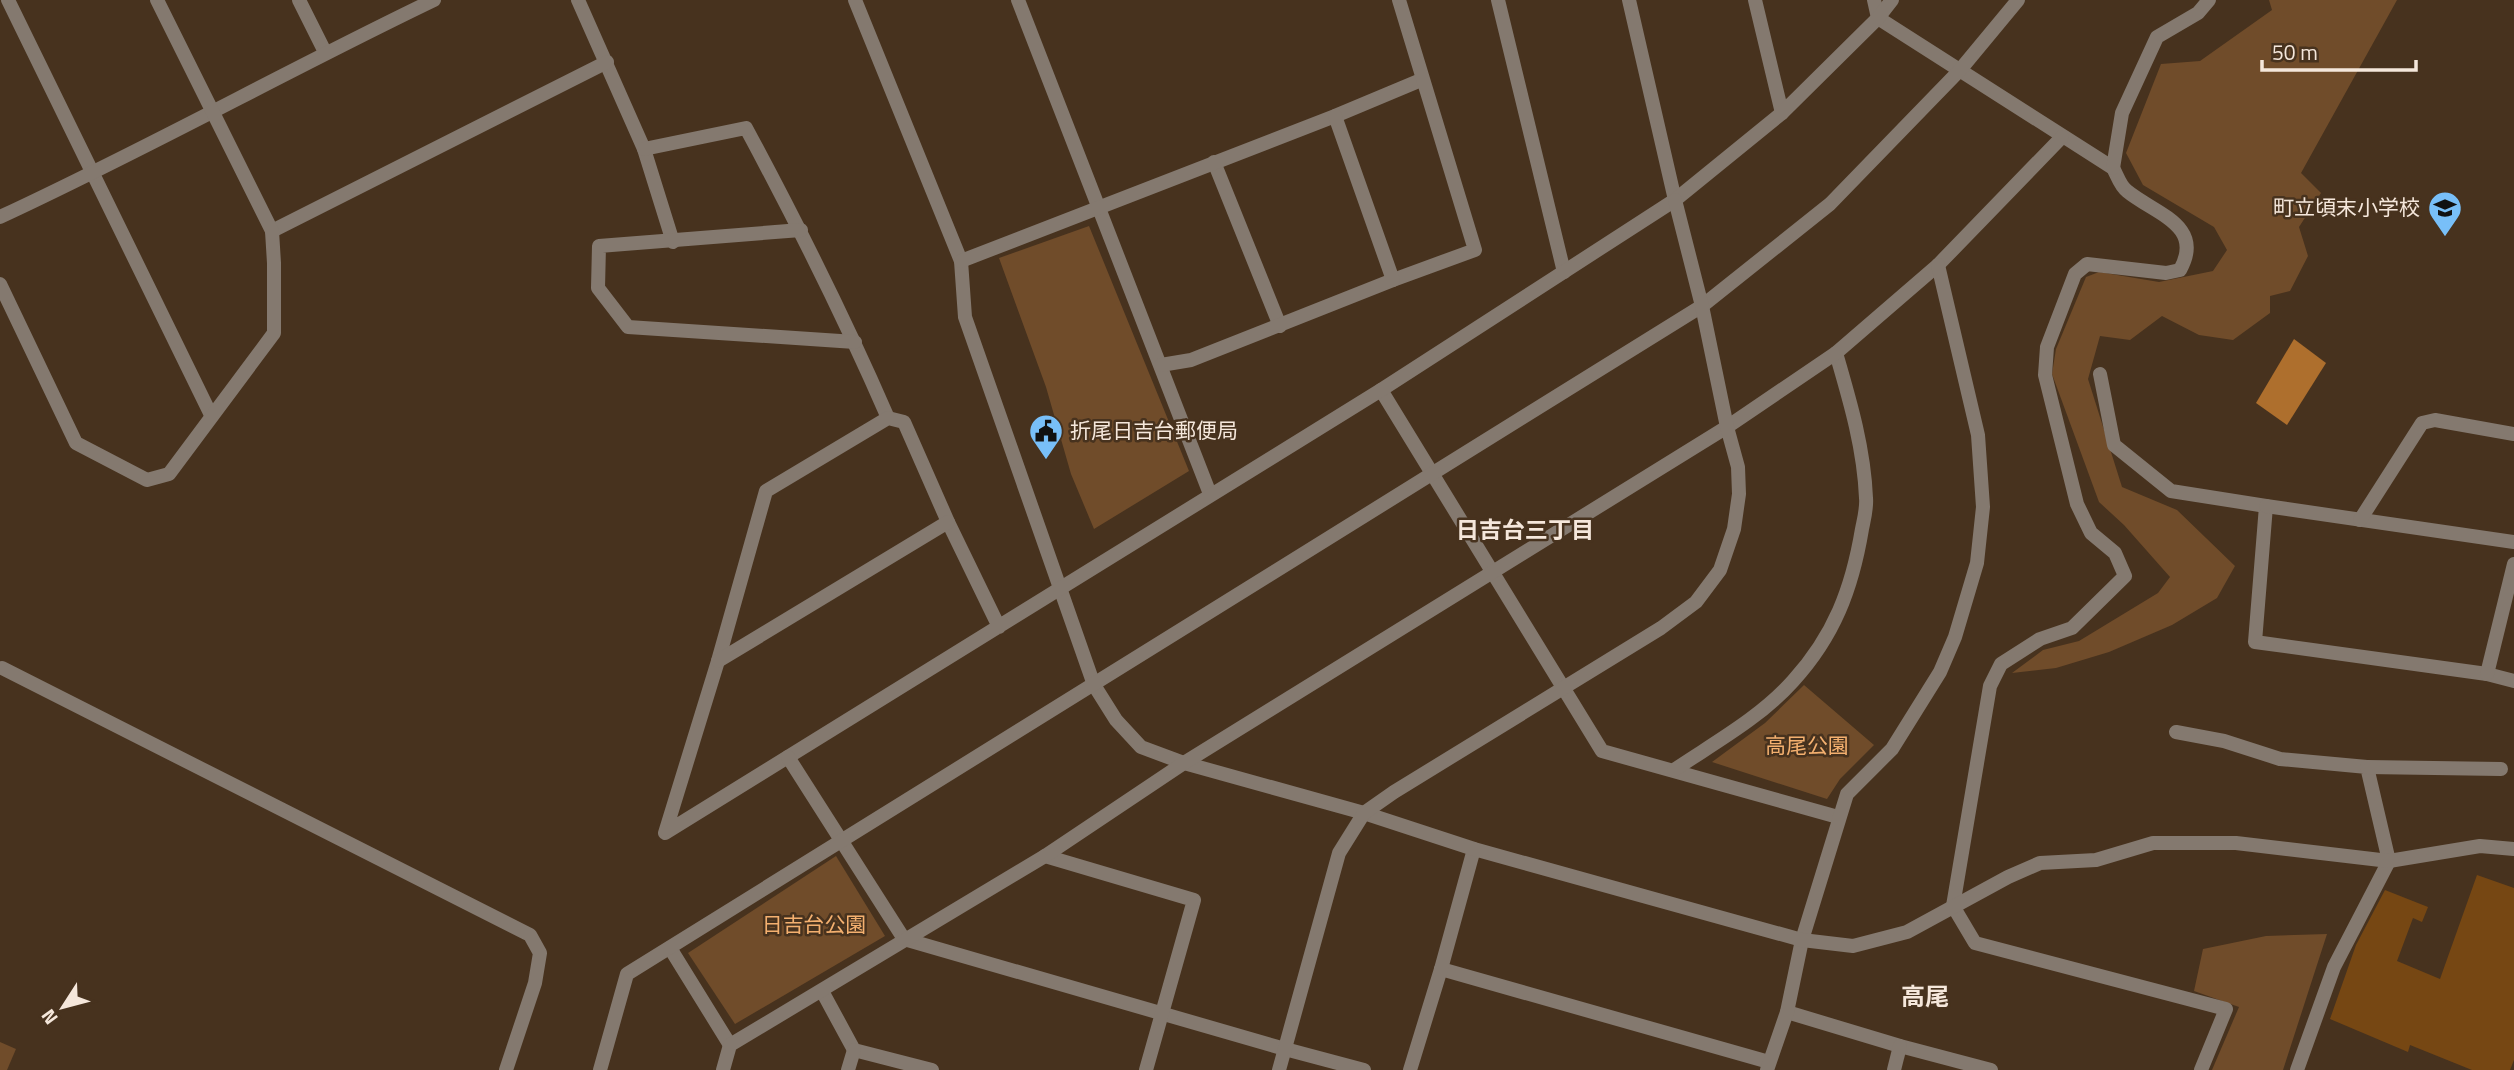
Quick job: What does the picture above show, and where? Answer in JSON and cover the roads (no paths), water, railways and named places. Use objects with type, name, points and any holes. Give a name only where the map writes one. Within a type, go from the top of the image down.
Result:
[{"type":"street","points":[[8,0],[211,415]]},
{"type":"street","points":[[0,284],[76,443],[147,480],[169,474],[274,333],[272,230],[157,0]]},
{"type":"street","points":[[299,0],[325,52]]},
{"type":"street","points":[[0,217],[92,174],[325,52],[434,0]]},
{"type":"street","points":[[578,0],[644,149],[673,242]]},
{"type":"street","points":[[855,0],[961,261],[965,317],[1094,685],[1115,720],[1141,747],[1184,764],[1364,813],[1474,849],[1802,940],[1853,946],[1907,932],[2040,863],[2096,860],[2153,843],[2236,843],[2389,861],[2480,846],[2514,849]]},
{"type":"street","points":[[1018,0],[1210,494]]},
{"type":"street","points":[[1161,365],[1191,360],[1475,250],[1421,80],[1399,0]]},
{"type":"street","points":[[1498,0],[1564,272]]},
{"type":"street","points":[[1279,1070],[1339,853],[1364,813],[1661,628],[1696,602],[1720,570],[1734,529],[1739,494],[1738,467],[1629,0]]},
{"type":"street","points":[[1755,0],[1782,113]]},
{"type":"street","points":[[1874,0],[1878,18],[2113,168],[2124,189],[2174,222],[2188,240],[2187,257],[2180,270],[2166,273],[2087,264],[2075,274],[2047,347],[2045,375],[2077,504],[2091,533],[2115,553],[2125,576],[2072,628],[2040,639],[2001,664],[1990,686],[1953,906],[1975,943],[2226,1009],[2201,1070]]},
{"type":"street","points":[[999,627],[948,522],[904,422],[888,418],[766,491],[718,661],[665,833],[999,627],[1210,494],[1381,390],[1675,200],[1782,113],[1878,18],[1892,0]]},
{"type":"street","points":[[600,1070],[627,974],[1702,306],[1830,204],[1960,70],[2018,0]]},
{"type":"street","points":[[2113,168],[2122,113],[2157,37],[2198,13],[2209,0]]},
{"type":"street","points":[[272,230],[607,62]]},
{"type":"street","points":[[961,261],[1421,80]]},
{"type":"street","points":[[1335,116],[1393,281]]},
{"type":"street","points":[[644,149],[746,128],[801,230],[888,418]]},
{"type":"street","points":[[723,1070],[730,1045],[1045,856],[1184,764],[1493,570],[1727,428],[1836,353],[1938,265],[2062,137]]},
{"type":"street","points":[[1214,162],[1280,326]]},
{"type":"street","points":[[801,230],[599,246],[598,288],[628,327],[855,342]]},
{"type":"street","points":[[1441,969],[1768,1066],[1787,1012],[1802,940],[1847,794],[1892,749],[1940,672],[1955,636],[1976,563],[1983,507],[1978,435],[1938,265]]},
{"type":"street","points":[[1674,770],[1756,715],[1792,682],[1840,614],[1858,556],[1867,500],[1858,432],[1836,353]]},
{"type":"street","points":[[2101,374],[2114,445],[2171,491],[2514,541]]},
{"type":"street","points":[[1381,390],[1602,751],[1839,817]]},
{"type":"street","points":[[2360,520],[2422,423],[2435,420],[2514,434]]},
{"type":"street","points":[[2266,506],[2255,642],[2487,674],[2514,681]]},
{"type":"street","points":[[718,661],[948,522]]},
{"type":"street","points":[[2487,674],[2514,564]]},
{"type":"street","points":[[2,668],[530,935],[540,953],[535,983],[506,1070]]},
{"type":"street","points":[[2176,732],[2224,741],[2280,759],[2367,767],[2501,769]]},
{"type":"street","points":[[788,757],[904,939],[1364,1070]]},
{"type":"street","points":[[2297,1070],[2334,967],[2389,861],[2367,767]]},
{"type":"street","points":[[1410,1070],[1474,849]]},
{"type":"street","points":[[1045,856],[1194,900],[1146,1070]]},
{"type":"street","points":[[670,948],[730,1045]]},
{"type":"street","points":[[822,991],[855,1049],[932,1070]]},
{"type":"street","points":[[1787,1012],[1991,1070]]},
{"type":"street","points":[[1894,1070],[1900,1046]]},
{"type":"street","points":[[848,1070],[855,1049]]},
{"type":"place","name":"町立頃末小学校","points":[[2445,238]]},
{"type":"place","name":"折尾日吉台郵便局","points":[[1046,461]]},
{"type":"district","name":"日吉台三丁目","points":[[1525,530]]},
{"type":"district","name":"高尾","points":[[1925,997]]},
{"type":"park label","name":"高尾公園","points":[[1807,746]]},
{"type":"park label","name":"日吉台公園","points":[[814,925]]}]
